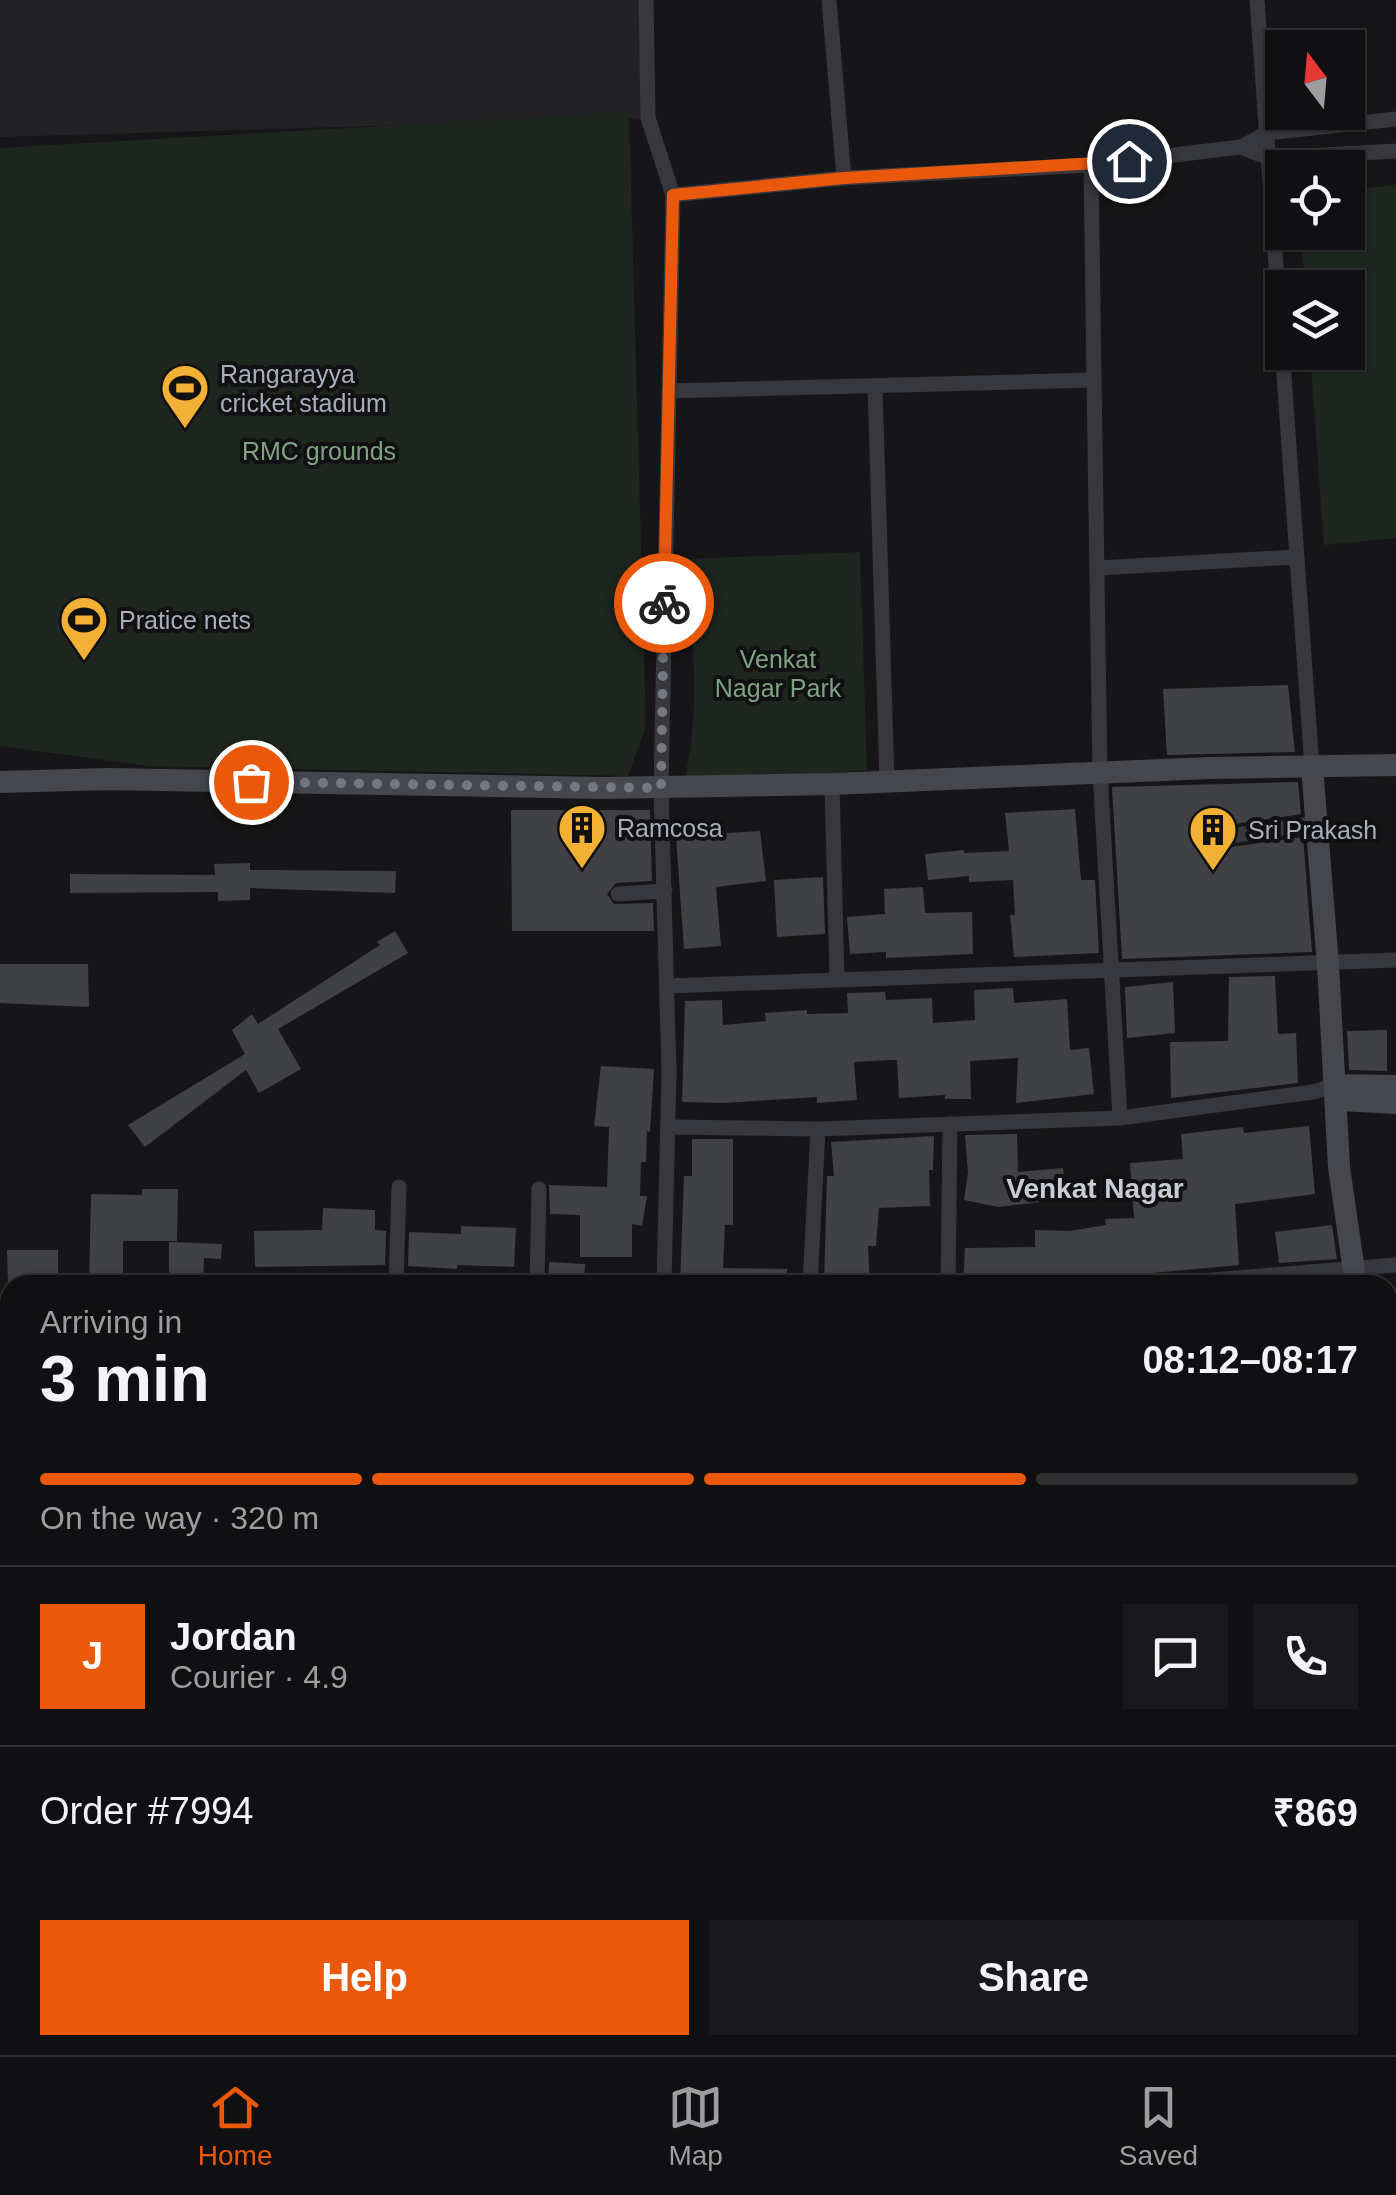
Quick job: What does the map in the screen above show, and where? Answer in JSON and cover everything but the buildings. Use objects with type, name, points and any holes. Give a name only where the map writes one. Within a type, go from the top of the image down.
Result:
[{"type":"street","points":[[646,0],[648,118],[673,195],[661,788],[668,986],[664,1275]]},
{"type":"street","points":[[829,0],[844,178]]},
{"type":"street","points":[[1257,0],[1269,150]]},
{"type":"street","points":[[673,195],[844,178],[1091,165],[1240,147],[1268,132],[1396,119]]},
{"type":"street","points":[[1240,147],[1265,156]]},
{"type":"street","points":[[1365,153],[1396,151]]},
{"type":"street","points":[[1091,165],[1100,772],[1120,1118]]},
{"type":"street","points":[[1275,250],[1328,965],[1328,1092],[1355,1275]]},
{"type":"street","points":[[668,391],[1094,380]]},
{"type":"street","points":[[875,386],[888,781]]},
{"type":"street","points":[[1097,568],[1296,557]]},
{"type":"street","points":[[0,782],[109,779],[661,788],[1396,765]]},
{"type":"street","points":[[832,784],[837,980]]},
{"type":"street","points":[[1230,836],[1317,823]]},
{"type":"street","points":[[618,894],[665,891]]},
{"type":"street","points":[[668,986],[1396,960]]},
{"type":"street","points":[[668,1127],[818,1129],[1120,1118],[1396,1086]]},
{"type":"street","points":[[1328,1092],[1396,1103]]},
{"type":"street","points":[[948,1275],[950,1124]]},
{"type":"street","points":[[811,1275],[818,1129]]},
{"type":"street","points":[[396,1275],[399,1187]]},
{"type":"street","points":[[537,1275],[539,1189]]},
{"type":"street","points":[[1362,1275],[1396,1265]]},
{"type":"shaded area","points":[[0,0],[648,0],[648,118],[0,137]]},
{"type":"green space","name":"RMC grounds","points":[[629,112],[646,726],[628,776],[149,766],[0,746],[0,148]]},
{"type":"green space","points":[[1396,185],[1396,538],[1324,545],[1311,370],[1365,370],[1365,270],[1304,270],[1302,250],[1365,250],[1365,188]]},
{"type":"green space","name":"Venkat Nagar Park","points":[[860,552],[867,770],[795,776],[685,777],[694,696],[684,559]]},
{"type":"way so far","points":[[251,782],[661,788],[664,603]]},
{"type":"place","name":"Rangarayya cricket stadium","points":[[185,430]]},
{"type":"place","name":"Pratice nets","points":[[84,662]]},
{"type":"place","name":"Ramcosa","points":[[582,870]]},
{"type":"place","name":"Sri Prakash","points":[[1213,872]]},
{"type":"district","name":"Venkat Nagar","points":[[1095,1188]]},
{"type":"route","points":[[664,603],[673,195],[844,178],[1129,161]]}]
